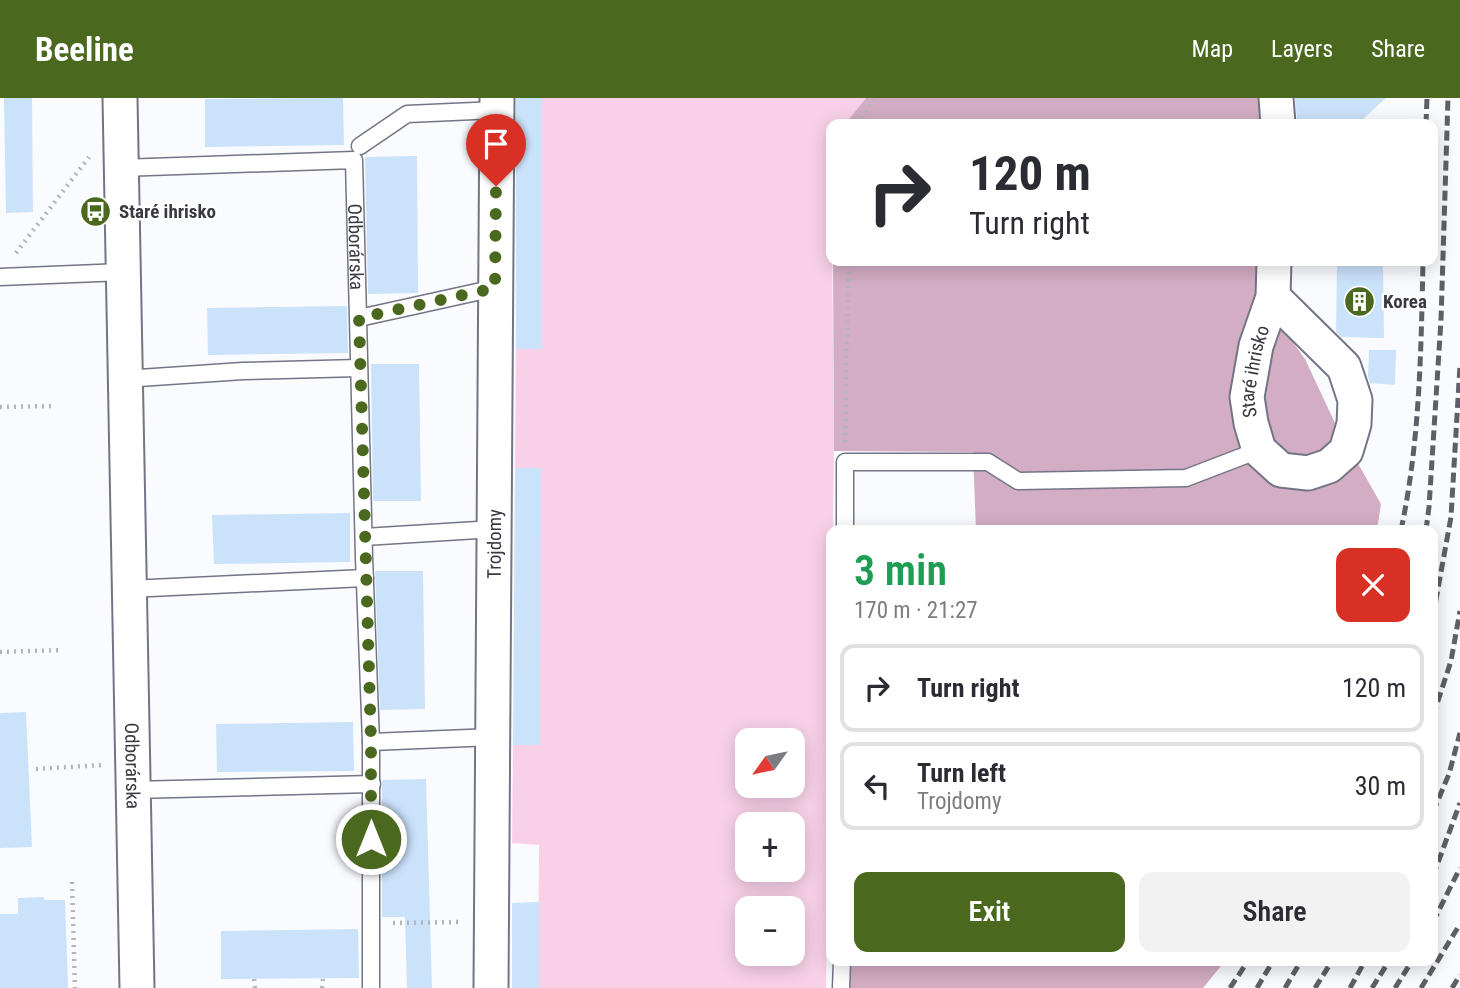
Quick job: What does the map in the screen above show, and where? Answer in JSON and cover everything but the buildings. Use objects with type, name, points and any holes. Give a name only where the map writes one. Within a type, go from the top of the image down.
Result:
[{"type":"street","name":"Odborárska","points":[[120,98],[108,159],[122,272],[136,988]]},
{"type":"street","points":[[1276,98],[1278,119]]},
{"type":"street","name":"Trojdomy","points":[[491,988],[496,104]]},
{"type":"street","name":"Staré ihrisko","points":[[1273,297],[1344,367],[1355,400],[1354,424],[1346,451],[1329,466],[1308,473],[1281,470],[1259,450],[1251,423],[1247,397],[1256,346],[1273,297],[1274,266]]},
{"type":"lane","points":[[360,146],[407,114],[496,104]]},
{"type":"lane","name":"Odborárska","points":[[108,159],[354,160],[372,783],[371,988]]},
{"type":"lane","points":[[4,270],[122,272]]},
{"type":"lane","points":[[359,318],[495,288]]},
{"type":"lane","points":[[124,379],[243,371],[359,368]]},
{"type":"lane","points":[[845,525],[845,462],[988,462],[1018,481],[1186,478],[1259,450]]},
{"type":"lane","points":[[364,537],[494,529]]},
{"type":"lane","points":[[129,589],[365,578]]},
{"type":"lane","points":[[371,742],[493,737]]},
{"type":"lane","points":[[133,790],[372,783]]},
{"type":"lane","points":[[841,988],[842,966]]},
{"type":"path","points":[[861,119],[875,98]]},
{"type":"path","points":[[4,270],[47,212],[108,159]]},
{"type":"path","points":[[845,462],[849,266]]},
{"type":"path","points":[[0,407],[51,406]]},
{"type":"path","points":[[0,652],[62,650]]},
{"type":"path","points":[[72,882],[75,988]]},
{"type":"path","points":[[371,923],[492,921]]},
{"type":"path","points":[[322,988],[323,978]]},
{"type":"path","points":[[254,979],[255,988]]},
{"type":"shaded area","points":[[542,98],[866,98],[849,119],[826,119],[826,266],[832,266],[834,451],[833,525],[826,525],[826,988],[538,988],[539,845],[512,843],[513,745],[540,468],[515,468],[516,349],[542,349]]},
{"type":"shaded area","points":[[866,98],[1260,98],[1260,119],[849,119]]},
{"type":"shaded area","points":[[833,266],[1257,266],[1255,290],[1305,359],[1335,423],[1381,504],[1378,525],[976,525],[973,452],[834,451]]},
{"type":"shaded area","points":[[839,966],[1221,966],[1203,988],[839,988]]},
{"type":"railway","points":[[1426,119],[1427,98]]},
{"type":"railway","points":[[1427,525],[1441,320],[1448,98]]},
{"type":"railway","points":[[1402,525],[1416,430],[1423,266]]},
{"type":"railway","points":[[1438,588],[1451,517],[1460,365]]},
{"type":"railway","points":[[1438,701],[1451,661],[1460,611]]},
{"type":"railway","points":[[1438,800],[1449,774],[1460,733]]},
{"type":"railway","points":[[1438,862],[1460,803]]},
{"type":"railway","points":[[1438,912],[1460,868]]},
{"type":"railway","points":[[1438,960],[1460,924]]},
{"type":"railway","points":[[1230,988],[1245,966]]},
{"type":"railway","points":[[1257,988],[1270,966]]},
{"type":"railway","points":[[1285,988],[1298,966]]},
{"type":"railway","points":[[1315,988],[1329,966]]},
{"type":"railway","points":[[1350,988],[1362,966]]},
{"type":"railway","points":[[1372,988],[1386,966]]},
{"type":"railway","points":[[1395,988],[1409,966]]},
{"type":"railway","points":[[1421,988],[1434,966]]},
{"type":"railway","points":[[1452,988],[1460,975]]},
{"type":"place","name":"Staré ihrisko","points":[[96,211]]},
{"type":"place","name":"Korea","points":[[1360,301]]},
{"type":"route","points":[[371,839],[371,742],[359,318],[495,288],[496,186]]}]
